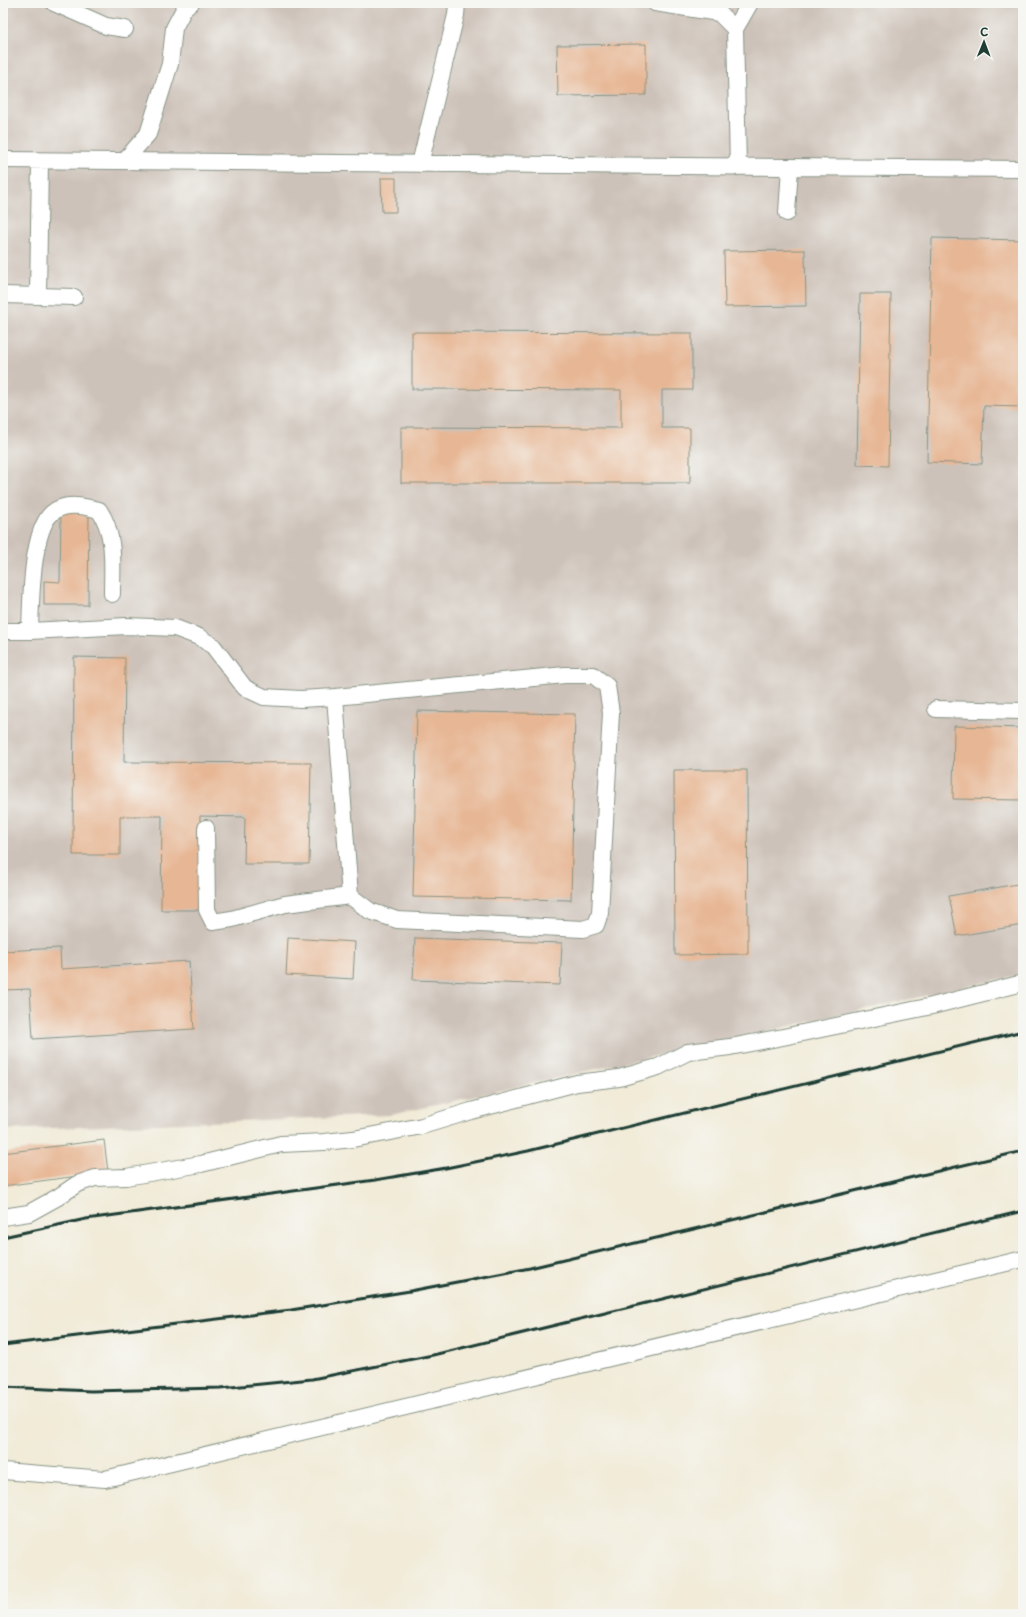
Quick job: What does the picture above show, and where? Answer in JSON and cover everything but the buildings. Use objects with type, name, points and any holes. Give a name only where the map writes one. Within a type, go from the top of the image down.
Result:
[{"type":"street","points":[[54,3],[106,26],[125,30]]},
{"type":"street","points":[[124,161],[148,134],[170,64],[174,28],[184,9],[191,3]]},
{"type":"street","points":[[420,164],[456,14],[457,3]]},
{"type":"street","points":[[655,3],[719,13],[735,29]]},
{"type":"street","points":[[738,167],[735,29],[750,3]]},
{"type":"street","points":[[3,160],[1023,170]]},
{"type":"street","points":[[38,296],[40,161]]},
{"type":"street","points":[[787,213],[790,168]]},
{"type":"street","points":[[3,295],[74,297]]},
{"type":"street","points":[[30,631],[38,540],[45,521],[52,513],[64,507],[85,506],[99,510],[107,522],[112,541],[112,594]]},
{"type":"street","points":[[3,631],[127,626],[175,628],[199,637],[213,646],[245,688],[264,697],[301,699],[335,697],[565,674],[593,676],[607,686],[611,713],[600,913],[596,925],[583,929],[397,920],[370,911],[350,896],[285,904],[232,919],[213,922],[208,910],[206,828]]},
{"type":"street","points":[[335,697],[350,896]]},
{"type":"street","points":[[936,710],[1023,711]]},
{"type":"street","points":[[3,1217],[29,1212],[58,1197],[77,1184],[95,1178],[126,1177],[201,1164],[281,1144],[353,1139],[422,1126],[471,1111],[577,1083],[619,1078],[658,1067],[688,1052],[730,1047],[784,1037],[932,1006],[1023,982]]},
{"type":"street","points":[[3,1471],[105,1479],[1023,1259]]},
{"type":"shaded area","points":[[3,3],[1023,3],[1023,974],[391,1115],[3,1130]]},
{"type":"railway","points":[[3,1237],[86,1219],[375,1180],[446,1168],[528,1151],[1023,1031]]},
{"type":"railway","points":[[3,1345],[291,1310],[410,1291],[530,1268],[1023,1151]]},
{"type":"railway","points":[[3,1387],[91,1391],[221,1388],[312,1379],[433,1355],[1023,1211]]}]
